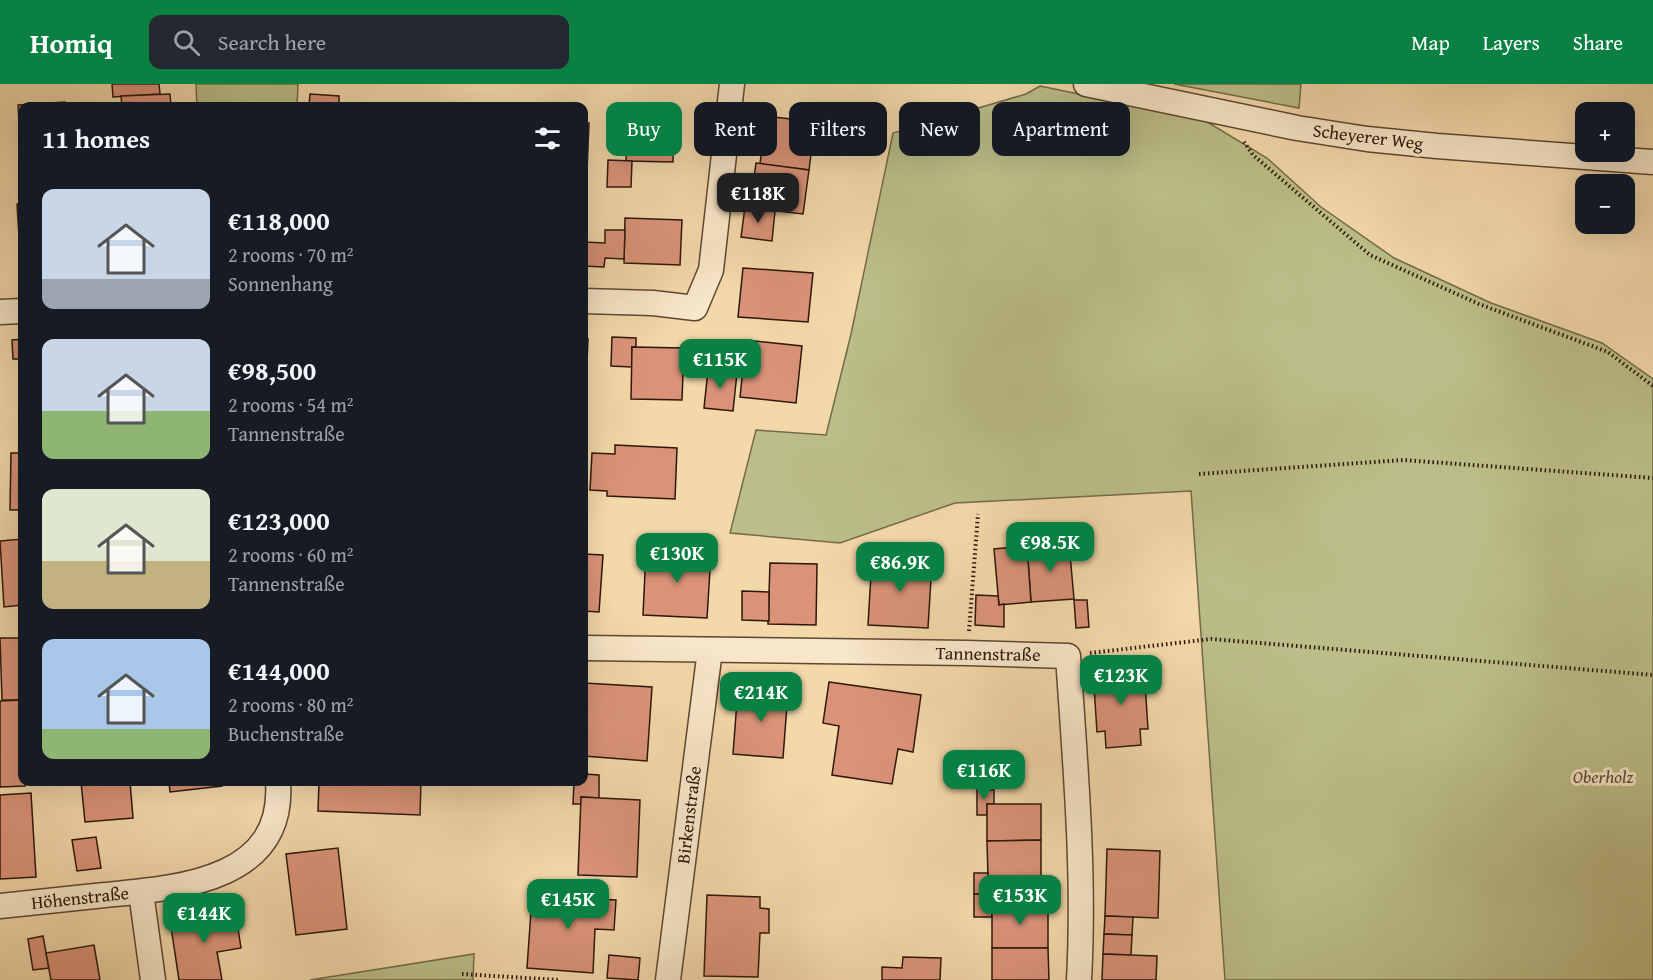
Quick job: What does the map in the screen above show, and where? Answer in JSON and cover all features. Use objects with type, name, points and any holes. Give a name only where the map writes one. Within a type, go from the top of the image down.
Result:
[{"type":"street","points":[[588,301],[653,303],[695,308],[711,270],[732,84]]},
{"type":"street","name":"Scheyerer Weg","points":[[1086,84],[1297,128],[1367,139],[1653,162]]},
{"type":"street","points":[[0,312],[18,310]]},
{"type":"street","name":"Tannenstraße","points":[[588,648],[967,652],[1068,656]]},
{"type":"street","name":"Birkenstraße","points":[[668,980],[710,650]]},
{"type":"street","points":[[1068,656],[1081,894],[1079,980]]},
{"type":"street","name":"Höhenstraße","points":[[0,906],[141,892],[197,882],[231,870],[249,858],[271,829],[276,810],[278,786]]},
{"type":"street","points":[[141,892],[153,980]]},
{"type":"path","points":[[1222,112],[1253,155],[1370,255],[1479,304],[1608,352],[1653,386]]},
{"type":"path","points":[[1199,474],[1402,460],[1653,478]]},
{"type":"path","points":[[967,652],[978,514]]},
{"type":"path","points":[[1068,656],[1211,639],[1653,675]]},
{"type":"path","points":[[462,974],[559,980]]},
{"type":"green space","points":[[196,84],[298,84],[297,102],[197,102]]},
{"type":"green space","points":[[1174,84],[1301,84],[1299,108]]},
{"type":"green space","points":[[1040,86],[1117,102],[999,102],[1026,94]]},
{"type":"green space","name":"Oberholz","points":[[992,104],[992,156],[1130,156],[1130,105],[1204,120],[1267,158],[1321,207],[1394,258],[1491,303],[1602,343],[1653,379],[1653,980],[1225,980],[1191,491],[955,503],[840,543],[730,533],[756,430],[826,435],[851,334],[893,133],[899,131],[899,156],[980,156],[980,107]]},
{"type":"green space","points":[[474,954],[473,980],[310,980]]},
{"type":"building","points":[[112,84],[159,84],[160,94],[113,97]]},
{"type":"building","points":[[170,94],[171,102],[122,102],[121,96]]},
{"type":"building","points":[[310,94],[339,96],[339,102],[309,102]]},
{"type":"building","points":[[777,117],[789,119],[789,156],[811,156],[809,170],[760,164],[761,156],[777,156]]},
{"type":"building","points":[[626,156],[673,156],[673,162],[626,161]]},
{"type":"building","points":[[608,160],[632,161],[631,187],[607,187]]},
{"type":"building","points":[[756,163],[809,170],[803,214],[750,208]]},
{"type":"building","points":[[745,207],[775,211],[772,241],[741,237]]},
{"type":"building","points":[[625,218],[682,220],[680,265],[624,263]]},
{"type":"building","points":[[605,230],[625,230],[624,259],[605,258],[604,267],[588,266],[588,242],[605,243]]},
{"type":"building","points":[[743,268],[813,273],[808,322],[738,317]]},
{"type":"building","points":[[612,337],[636,338],[636,347],[632,347],[632,367],[611,366]]},
{"type":"building","points":[[18,339],[18,359],[13,359],[12,340]]},
{"type":"building","points":[[746,340],[802,346],[796,403],[740,397]]},
{"type":"building","points":[[632,347],[684,348],[682,400],[631,399]]},
{"type":"building","points":[[708,370],[737,373],[733,411],[704,408]]},
{"type":"building","points":[[615,445],[677,448],[675,499],[607,496],[607,491],[590,490],[592,453],[615,454]]},
{"type":"building","points":[[11,453],[18,453],[18,510],[10,510]]},
{"type":"building","points":[[18,539],[18,605],[4,607],[0,541]]},
{"type":"building","points":[[1069,543],[1074,599],[1031,602],[1027,546]]},
{"type":"building","points":[[1027,546],[1031,602],[999,605],[994,549]]},
{"type":"building","points":[[646,551],[711,554],[707,618],[643,615]]},
{"type":"building","points":[[588,554],[603,555],[599,612],[588,611]]},
{"type":"building","points":[[872,558],[932,562],[928,628],[868,625]]},
{"type":"building","points":[[770,563],[817,564],[816,625],[768,624]]},
{"type":"building","points":[[742,591],[769,592],[769,621],[742,620]]},
{"type":"building","points":[[976,595],[998,596],[999,605],[1004,604],[1004,627],[975,625]]},
{"type":"building","points":[[1074,600],[1087,600],[1089,627],[1076,628]]},
{"type":"building","points":[[0,638],[18,638],[18,700],[2,700]]},
{"type":"building","points":[[1144,667],[1148,729],[1140,729],[1141,745],[1106,748],[1105,731],[1097,732],[1093,671]]},
{"type":"building","points":[[829,682],[921,695],[913,752],[898,749],[892,784],[832,775],[839,726],[823,723]]},
{"type":"building","points":[[588,683],[652,687],[647,761],[588,756]]},
{"type":"building","points":[[738,688],[788,692],[783,758],[733,754]]},
{"type":"building","points":[[18,700],[18,786],[25,786],[0,787],[0,701]]},
{"type":"building","points":[[588,774],[599,775],[599,798],[581,797],[581,804],[573,804],[574,786],[588,786]]},
{"type":"building","points":[[81,786],[130,786],[133,818],[85,822]]},
{"type":"building","points":[[169,786],[222,786],[170,792]]},
{"type":"building","points":[[319,786],[421,786],[420,815],[318,811]]},
{"type":"building","points":[[977,790],[994,790],[994,804],[987,804],[987,815],[977,815]]},
{"type":"building","points":[[31,793],[36,877],[0,879],[0,795]]},
{"type":"building","points":[[581,797],[640,800],[637,877],[578,875]]},
{"type":"building","points":[[987,804],[1041,804],[1041,840],[987,841]]},
{"type":"building","points":[[96,837],[101,868],[77,871],[72,840]]},
{"type":"building","points":[[1041,840],[1041,877],[988,877],[987,841]]},
{"type":"building","points":[[338,848],[347,929],[296,935],[286,854]]},
{"type":"building","points":[[1107,849],[1160,851],[1158,918],[1105,916]]},
{"type":"building","points":[[974,873],[988,873],[988,877],[1002,877],[1002,894],[974,894]]},
{"type":"building","points":[[564,884],[593,886],[593,899],[616,900],[614,930],[595,929],[593,973],[527,968],[532,897],[563,899]]},
{"type":"building","points":[[974,894],[1002,894],[1002,905],[992,905],[992,917],[974,917]]},
{"type":"building","points":[[707,895],[760,897],[760,908],[769,909],[769,933],[760,933],[758,977],[704,976]]},
{"type":"building","points":[[1048,904],[1048,948],[992,948],[992,905]]},
{"type":"building","points":[[235,909],[241,948],[217,952],[222,980],[179,980],[170,920]]},
{"type":"building","points":[[1105,916],[1133,917],[1132,935],[1104,934]]},
{"type":"building","points":[[1104,934],[1132,935],[1131,955],[1103,954]]},
{"type":"building","points":[[43,936],[49,968],[33,970],[28,939]]},
{"type":"building","points":[[94,945],[100,980],[51,980],[46,953]]},
{"type":"building","points":[[992,948],[1048,948],[1049,980],[992,980]]},
{"type":"building","points":[[1103,954],[1157,956],[1156,980],[1102,980]]},
{"type":"building","points":[[609,955],[640,958],[638,980],[607,978]]},
{"type":"building","points":[[903,957],[941,958],[940,980],[882,980],[882,967],[902,968]]}]
